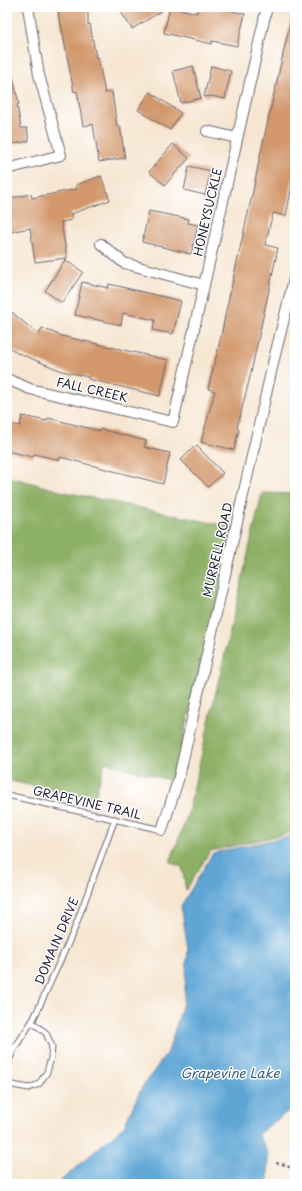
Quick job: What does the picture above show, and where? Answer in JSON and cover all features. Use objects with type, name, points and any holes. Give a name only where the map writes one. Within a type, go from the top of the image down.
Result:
[{"type":"street","points":[[7,169],[61,154],[39,75],[28,7]]},
{"type":"street","name":"HONEYSUCKLE","points":[[173,422],[267,7]]},
{"type":"street","points":[[207,131],[238,138]]},
{"type":"street","points":[[100,244],[124,263],[204,285]]},
{"type":"street","name":"MURRELL ROAD","points":[[162,830],[179,777],[274,359],[295,275]]},
{"type":"street","name":"FALL CREEK","points":[[7,379],[30,389],[173,422]]},
{"type":"lane","name":"GRAPEVINE TRAIL","points":[[7,795],[162,830]]},
{"type":"lane","name":"DOMAIN DRIVE","points":[[7,1065],[14,1049],[32,1022],[74,930],[115,819]]},
{"type":"lane","points":[[7,1084],[29,1088],[39,1084],[47,1072],[52,1047],[46,1033],[32,1022]]},
{"type":"lane","points":[[7,1043],[14,1049]]},
{"type":"path","points":[[276,1162],[286,1165],[295,1171]]},
{"type":"green space","points":[[14,478],[60,491],[236,528],[176,768],[169,780],[105,762],[94,800],[7,780],[7,479]]},
{"type":"green space","points":[[262,493],[295,494],[295,832],[210,851],[186,890],[182,867],[170,862],[188,813]]},
{"type":"water","name":"Grapevine Lake","points":[[295,835],[295,1106],[258,1134],[268,1153],[268,1180],[256,1184],[57,1184],[124,1126],[142,1087],[168,1052],[184,1000],[188,949],[181,906],[213,853]]},
{"type":"building","points":[[58,7],[88,7],[88,25],[90,24],[96,58],[98,57],[105,93],[112,92],[117,127],[120,126],[125,158],[99,162],[93,124],[83,126],[77,91],[74,92],[59,19]]},
{"type":"building","points":[[129,7],[168,7],[132,29],[121,12]]},
{"type":"building","points":[[170,7],[197,13],[198,7],[220,7],[245,14],[237,46],[212,41],[212,44],[164,33]]},
{"type":"building","points":[[291,19],[295,19],[295,169],[286,216],[273,213],[265,245],[278,248],[250,377],[237,428],[239,429],[234,450],[201,442],[215,391],[208,389],[221,337]]},
{"type":"building","points":[[193,66],[201,98],[181,103],[173,71]]},
{"type":"building","points":[[211,66],[231,71],[225,99],[211,96],[204,97]]},
{"type":"building","points":[[7,69],[11,69],[19,104],[17,105],[21,128],[27,128],[29,141],[7,145]]},
{"type":"building","points":[[150,92],[181,113],[170,130],[138,110]]},
{"type":"building","points":[[173,144],[189,158],[165,185],[149,172]]},
{"type":"building","points":[[189,166],[211,171],[205,195],[184,190]]},
{"type":"building","points":[[101,176],[110,200],[71,214],[72,220],[61,222],[67,258],[35,262],[30,228],[10,232],[7,218],[7,199],[31,194],[32,198],[77,189],[76,185]]},
{"type":"building","points":[[149,211],[189,219],[188,223],[198,225],[191,254],[142,242]]},
{"type":"building","points":[[65,260],[83,272],[62,303],[45,291]]},
{"type":"building","points":[[82,282],[108,288],[109,284],[181,301],[173,334],[153,330],[155,320],[123,313],[121,325],[75,315]]},
{"type":"building","points":[[7,308],[39,335],[42,328],[62,336],[168,360],[160,396],[88,379],[88,377],[62,371],[18,354],[7,345]]},
{"type":"building","points":[[22,416],[47,421],[48,418],[146,441],[144,447],[170,453],[163,484],[60,457],[60,460],[34,454],[33,457],[7,451],[7,423],[20,426]]},
{"type":"building","points":[[196,445],[223,473],[208,487],[181,460]]}]
